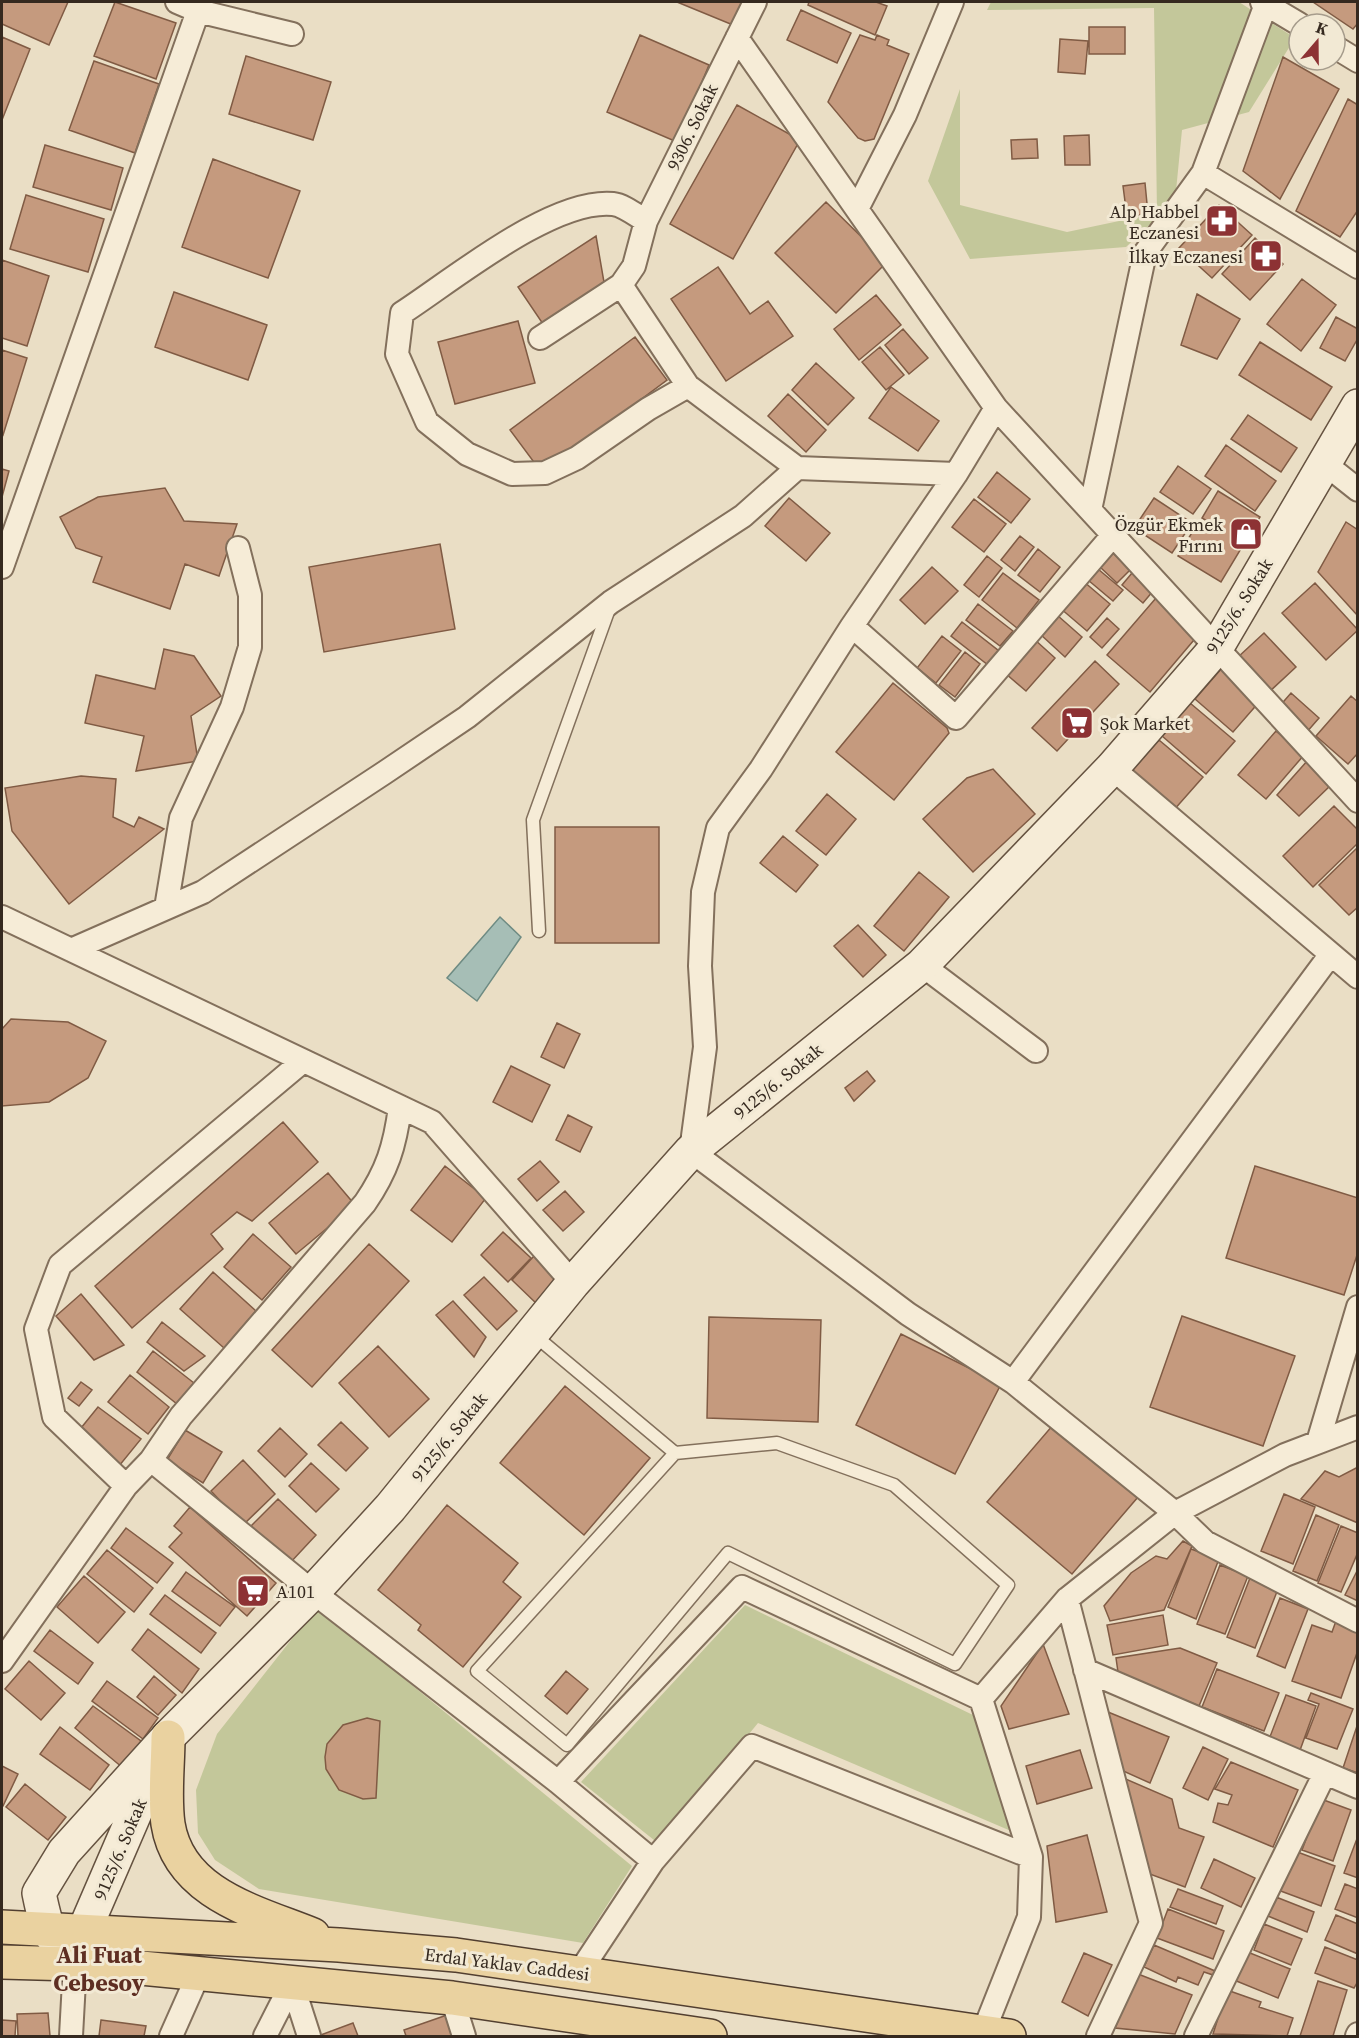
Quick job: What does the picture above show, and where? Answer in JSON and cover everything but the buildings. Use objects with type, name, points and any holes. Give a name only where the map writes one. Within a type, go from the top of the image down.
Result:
[{"type":"main road","name":"9125/6. Sokak","points":[[2,1927],[39,1893],[64,1852],[168,1737],[313,1592],[390,1508],[573,1283],[691,1151],[922,964],[1112,768],[1217,647],[1358,406]]},
{"type":"main road","name":"9125/6. Sokak","points":[[65,1942],[168,1737]]},
{"type":"main road","points":[[168,1737],[168,1823],[173,1846],[182,1863],[207,1888],[230,1902],[339,1945]]},
{"type":"main road","points":[[39,1893],[65,1942]]},
{"type":"main road","name":"Erdal Yaklav Caddesi","points":[[2,1927],[65,1942],[339,1945],[456,1955],[996,2035]]},
{"type":"main road","name":"Erdal Yaklav Caddesi","points":[[7,1963],[65,1942],[110,1965],[452,1998],[710,2037]]},
{"type":"street","points":[[177,2],[198,11],[292,34]]},
{"type":"street","name":"9306. Sokak","points":[[621,285],[634,266],[646,221],[755,2]]},
{"type":"street","points":[[857,209],[904,115],[952,2]]},
{"type":"street","points":[[1090,510],[1145,253],[1203,173],[1274,5],[1287,15]]},
{"type":"street","points":[[2,567],[198,11]]},
{"type":"street","points":[[737,38],[996,408],[1358,801]]},
{"type":"street","points":[[1203,173],[1358,267]]},
{"type":"street","points":[[646,221],[616,203],[584,204],[528,229],[402,313],[397,354],[427,422],[468,454],[512,474],[545,473],[577,458],[648,409],[688,386]]},
{"type":"street","points":[[540,338],[621,285],[688,386],[797,468],[956,474]]},
{"type":"street","points":[[996,408],[956,474],[852,626],[761,769],[718,828],[703,892],[700,966],[705,1047],[691,1151],[908,1314],[1013,1382],[1175,1513],[1205,1542],[1358,1621]]},
{"type":"street","points":[[1324,463],[1358,490]]},
{"type":"street","points":[[71,950],[203,892],[467,717],[611,602],[743,516],[797,468]]},
{"type":"street","points":[[852,626],[956,718],[1114,534]]},
{"type":"street","points":[[166,908],[181,818],[232,707],[250,646],[250,595],[238,548]]},
{"type":"street","points":[[1112,768],[1358,977]]},
{"type":"street","points":[[2,917],[432,1122],[573,1283]]},
{"type":"street","points":[[1013,1382],[1331,954]]},
{"type":"street","points":[[922,964],[1036,1051]]},
{"type":"street","points":[[126,1486],[54,1417],[36,1329],[60,1265],[303,1061]]},
{"type":"street","points":[[2,1661],[126,1486],[152,1460],[181,1416],[365,1203],[383,1177],[397,1131],[400,1107]]},
{"type":"street","points":[[1318,1442],[1358,1307]]},
{"type":"street","points":[[981,1700],[1067,1599],[1175,1513],[1285,1455],[1358,1427]]},
{"type":"street","points":[[152,1460],[313,1592],[558,1782],[653,1861]]},
{"type":"street","points":[[558,1782],[742,1587],[981,1700],[1030,1857],[1029,1917],[996,2035]]},
{"type":"street","points":[[1067,1599],[1151,1923],[1098,2037]]},
{"type":"street","points":[[1085,1670],[1358,1787]]},
{"type":"street","points":[[579,1973],[653,1861],[752,1746],[1030,1857]]},
{"type":"street","points":[[1196,2037],[1325,1773]]},
{"type":"street","points":[[65,1942],[70,2037]]},
{"type":"street","points":[[171,2037],[200,1973]]},
{"type":"street","points":[[265,2037],[292,1983]]},
{"type":"street","points":[[292,1983],[309,2037]]},
{"type":"street","points":[[452,1998],[464,2037]]},
{"type":"lane","points":[[539,931],[533,820],[611,602]]},
{"type":"lane","points":[[532,1333],[675,1453],[777,1443],[894,1485],[1008,1585],[955,1664],[728,1553],[567,1745],[477,1671],[675,1453]]},
{"type":"green space","points":[[991,2],[1239,2],[1287,33],[1287,51],[1249,112],[1182,130],[1175,201],[1126,247],[970,259],[928,181],[960,89],[960,205],[1067,232],[1157,213],[1154,8],[987,10]]},
{"type":"green space","points":[[745,1605],[973,1715],[1011,1831],[758,1723],[659,1844],[581,1782]]},
{"type":"green space","points":[[317,1607],[632,1866],[583,1943],[259,1889],[215,1860],[198,1833],[196,1790],[217,1734]]},
{"type":"water","points":[[500,917],[521,937],[477,1001],[447,978]]},
{"type":"place","name":"Alp Habbel Eczanesi","points":[[1222,221]]},
{"type":"place","name":"İlkay Eczanesi","points":[[1266,256]]},
{"type":"place","name":"Özgür Ekmek Fırını","points":[[1246,534]]},
{"type":"place","name":"Şok Market","points":[[1077,723]]},
{"type":"place","name":"A101","points":[[253,1591]]},
{"type":"district","name":"Ali Fuat Cebesoy","points":[[99,1968]]}]
